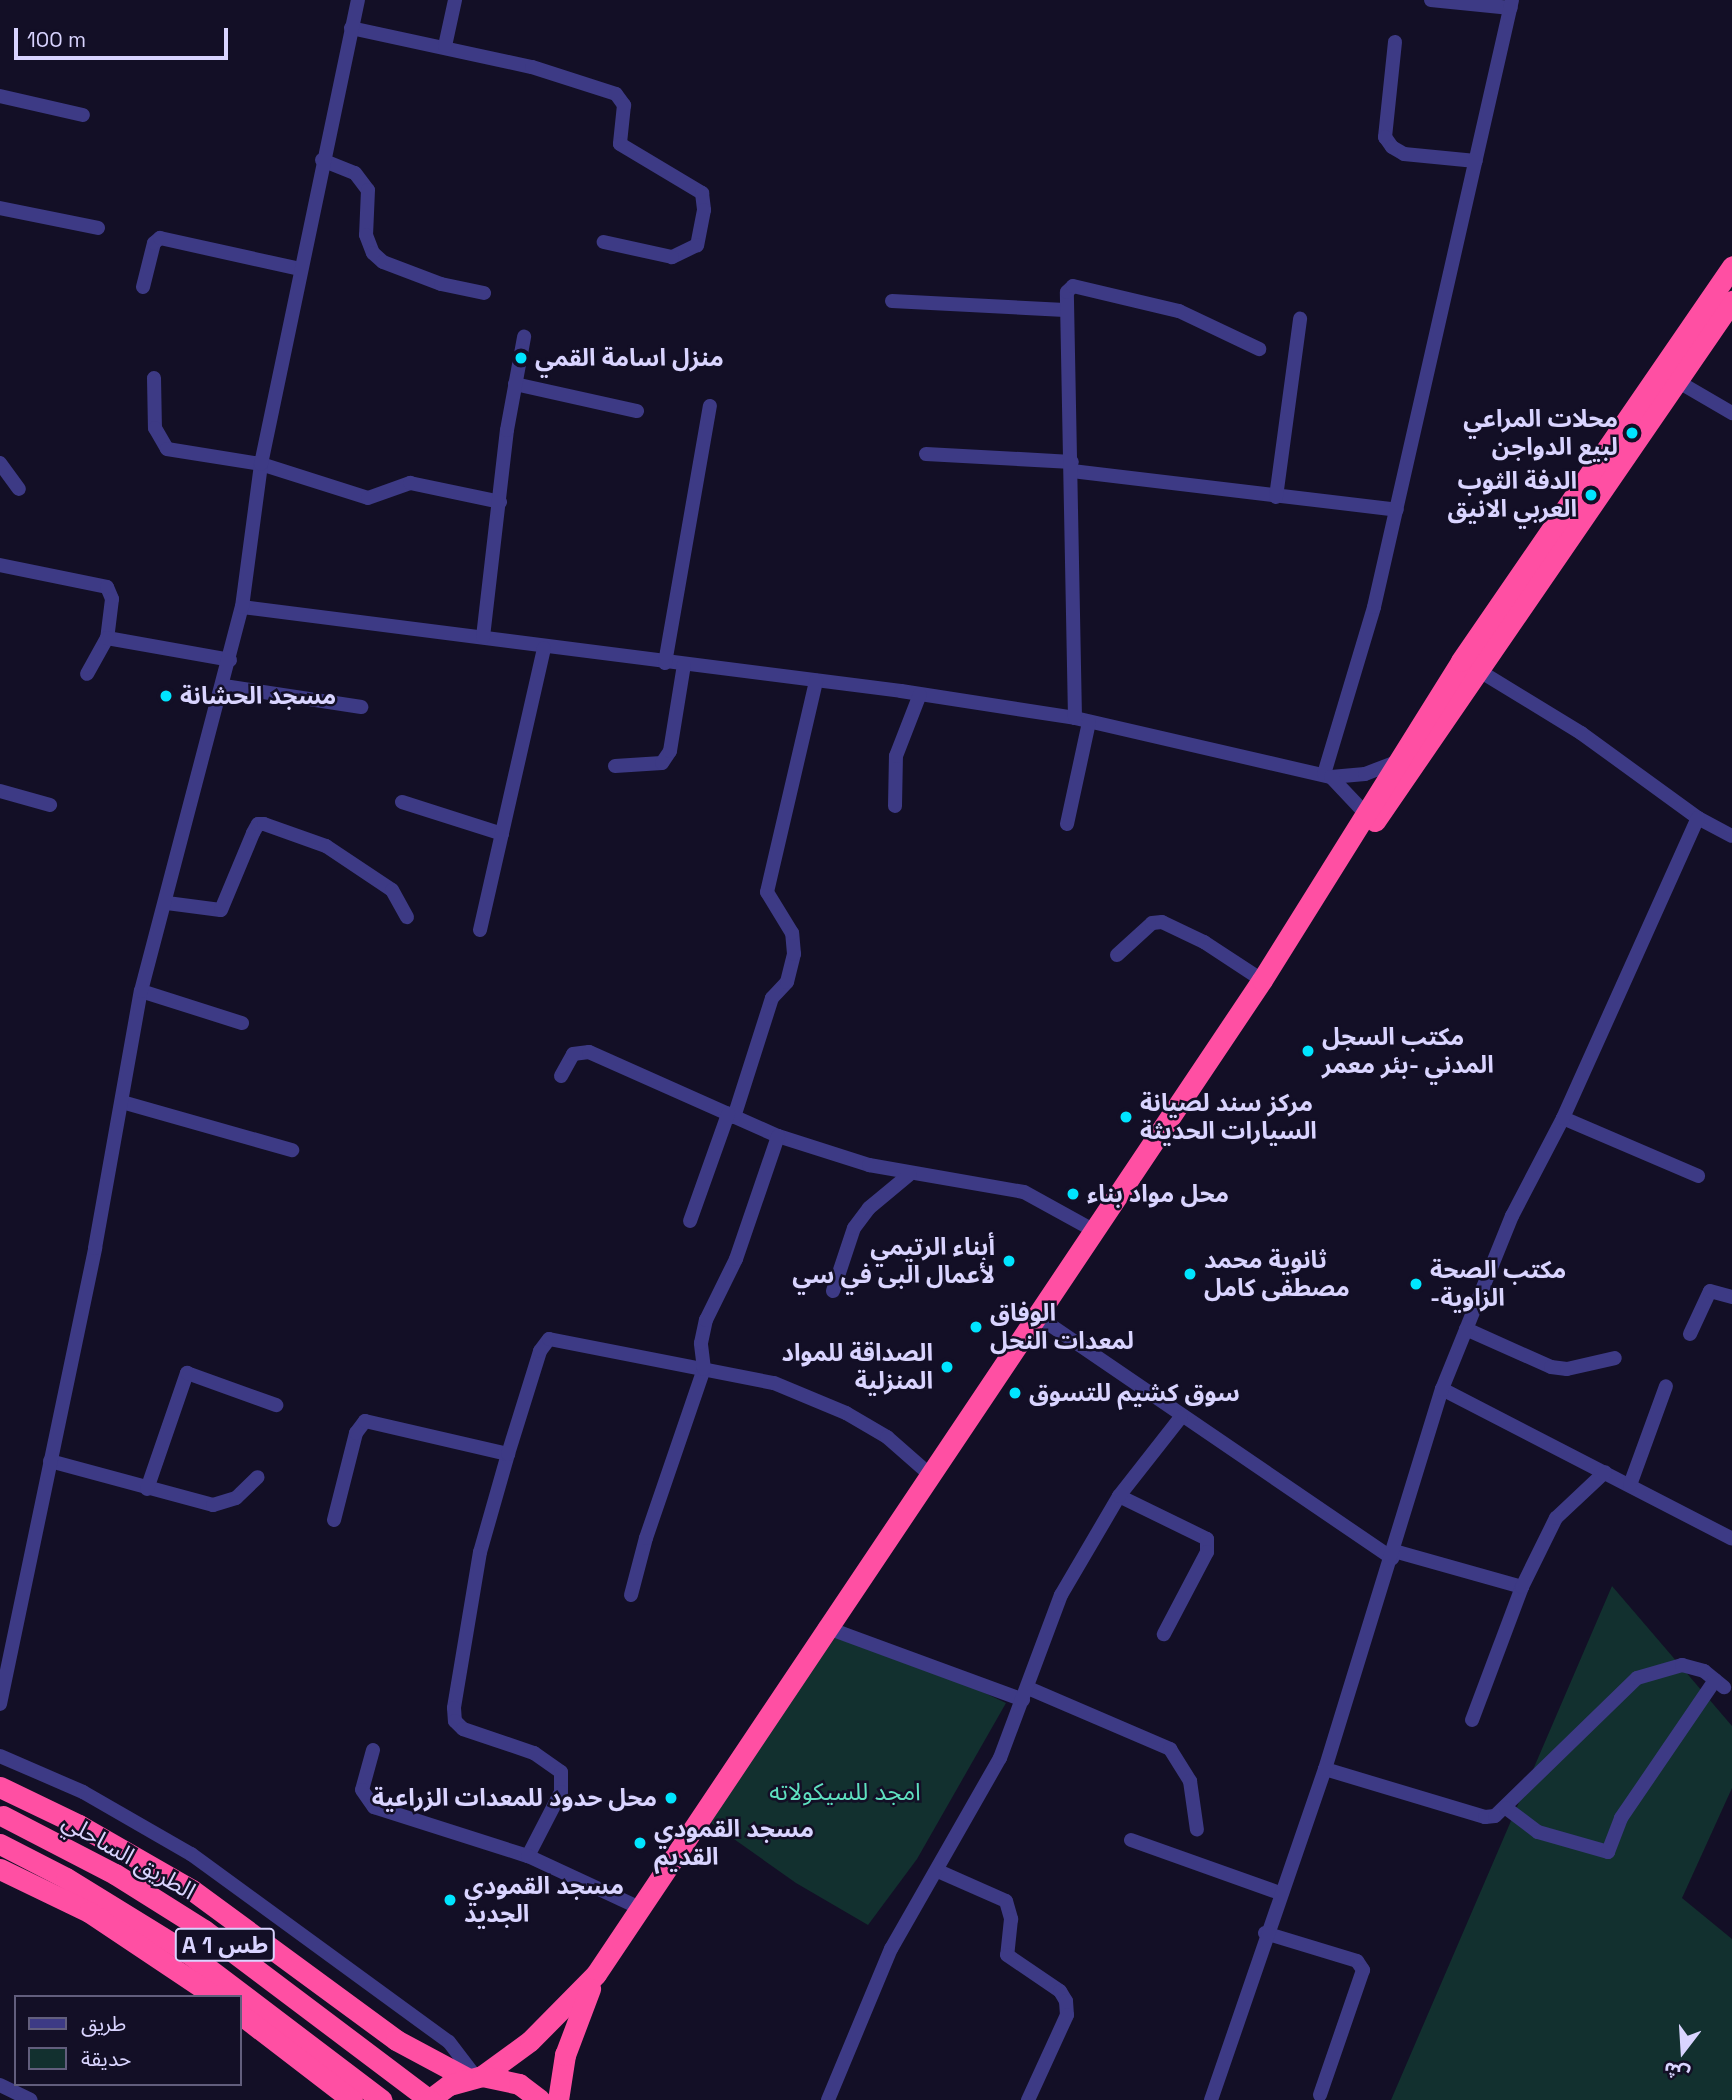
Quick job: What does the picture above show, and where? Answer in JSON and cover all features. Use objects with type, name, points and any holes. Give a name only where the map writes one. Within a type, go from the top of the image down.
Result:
[{"type":"highway","points":[[430,2100],[475,2077],[530,2040],[596,1974],[928,1473],[1037,1317],[1262,980],[1347,850],[1365,813],[1397,762],[1470,665],[1564,528],[1732,266]]},
{"type":"highway","points":[[1564,528],[1677,381],[1732,301]]},
{"type":"highway","points":[[1347,850],[1378,817],[1470,665]]},
{"type":"highway","points":[[0,1787],[79,1825],[192,1890],[403,2045],[475,2077],[519,2084],[540,2100]]},
{"type":"highway","name":"الطريق الساحلي","points":[[2,1815],[103,1867],[194,1923],[430,2100]]},
{"type":"highway","name":"الطريق الساحلي","points":[[0,1843],[66,1878],[188,1953],[382,2100]]},
{"type":"highway","points":[[0,1869],[89,1912],[213,1995]]},
{"type":"highway","points":[[558,2100],[565,2055],[596,1974]]},
{"type":"highway","points":[[242,2016],[342,2097]]},
{"type":"street","points":[[0,1704],[122,1102],[141,992],[167,904],[179,835],[224,686],[242,607],[261,464],[322,160],[358,0]]},
{"type":"street","points":[[445,46],[455,0]]},
{"type":"street","points":[[1327,775],[1397,509],[1512,4],[1431,0]]},
{"type":"street","points":[[351,28],[445,46],[616,94],[624,105],[620,144],[702,193],[697,246],[672,257],[604,242]]},
{"type":"street","points":[[1395,42],[1385,136],[1392,147],[1404,154],[1476,161]]},
{"type":"street","points":[[0,96],[83,115]]},
{"type":"street","points":[[322,160],[355,173],[368,190],[366,235],[383,262],[441,284],[484,293]]},
{"type":"street","points":[[0,208],[98,228]]},
{"type":"street","points":[[143,287],[154,243],[160,238],[300,268]]},
{"type":"street","points":[[1067,824],[1082,720],[1065,310],[1067,292],[1073,286],[1180,311],[1259,349]]},
{"type":"street","points":[[892,301],[1065,310]]},
{"type":"street","points":[[1276,497],[1300,319]]},
{"type":"street","points":[[484,637],[515,384],[524,337]]},
{"type":"street","points":[[154,378],[155,428],[164,447],[261,464],[368,498],[410,483],[500,502]]},
{"type":"street","points":[[1677,381],[1732,413]]},
{"type":"street","points":[[515,384],[637,411]]},
{"type":"street","points":[[664,663],[710,406]]},
{"type":"street","points":[[926,454],[1072,467],[1276,497],[1397,509]]},
{"type":"street","points":[[0,463],[19,489]]},
{"type":"street","points":[[0,565],[107,587],[112,599],[107,638],[87,674]]},
{"type":"street","points":[[242,607],[484,637],[544,648],[920,694],[1082,720],[1327,775],[1365,774],[1397,762]]},
{"type":"street","points":[[107,638],[230,660]]},
{"type":"street","points":[[480,930],[544,648]]},
{"type":"street","points":[[615,766],[662,763],[670,751],[684,665]]},
{"type":"street","points":[[1470,665],[1581,733],[1698,818],[1732,836]]},
{"type":"street","points":[[690,1221],[731,1116],[772,998],[787,982],[794,954],[792,933],[767,892],[816,681]]},
{"type":"street","points":[[224,686],[361,707]]},
{"type":"street","points":[[895,806],[895,756],[920,694]]},
{"type":"street","points":[[1327,775],[1365,813]]},
{"type":"street","points":[[0,791],[50,805]]},
{"type":"street","points":[[402,802],[502,834]]},
{"type":"street","points":[[1211,2100],[1265,1933],[1325,1769],[1442,1389],[1512,1216],[1563,1118],[1698,818]]},
{"type":"street","points":[[167,904],[221,910],[253,833],[258,824],[264,824],[327,846],[392,890],[407,917]]},
{"type":"street","points":[[1117,955],[1152,923],[1162,922],[1204,942],[1262,980]]},
{"type":"street","points":[[141,992],[242,1023]]},
{"type":"street","points":[[561,1076],[573,1054],[589,1052],[778,1136],[910,1174],[1024,1192],[1095,1231]]},
{"type":"street","points":[[122,1102],[292,1150]]},
{"type":"street","points":[[1563,1118],[1698,1176]]},
{"type":"street","points":[[631,1595],[650,1525],[704,1369],[701,1343],[706,1320],[736,1259],[778,1136]]},
{"type":"street","points":[[833,1291],[854,1228],[869,1208],[910,1174]]},
{"type":"street","points":[[1690,1334],[1710,1291],[1732,1297]]},
{"type":"street","points":[[1037,1317],[1181,1417],[1393,1554],[1522,1587]]},
{"type":"street","points":[[1466,1329],[1551,1367],[1567,1369],[1615,1358]]},
{"type":"street","points":[[528,1856],[561,1792],[561,1772],[534,1753],[463,1728],[455,1721],[454,1708],[480,1552],[540,1351],[549,1339],[774,1383],[846,1413],[887,1437],[928,1473]]},
{"type":"street","points":[[148,1489],[187,1373],[276,1405]]},
{"type":"street","points":[[1630,1485],[1666,1385]]},
{"type":"street","points":[[1442,1389],[1732,1539]]},
{"type":"street","points":[[828,2100],[886,1959],[1000,1758],[1061,1595],[1119,1496],[1181,1417]]},
{"type":"street","points":[[334,1520],[356,1433],[365,1421],[371,1419],[508,1454]]},
{"type":"street","points":[[50,1461],[213,1505],[236,1498],[258,1477]]},
{"type":"street","points":[[1472,1720],[1522,1587],[1556,1518],[1605,1472]]},
{"type":"street","points":[[1119,1496],[1207,1539],[1207,1552],[1164,1634]]},
{"type":"street","points":[[825,1627],[1025,1694],[1170,1749],[1190,1782],[1196,1830]]},
{"type":"street","points":[[1325,1769],[1485,1817],[1506,1808],[1637,1678],[1682,1665],[1719,1684],[1621,1818],[1608,1852],[1538,1832],[1506,1808]]},
{"type":"street","points":[[373,1750],[362,1790],[374,1807],[528,1856],[640,1908]]},
{"type":"street","points":[[0,1756],[83,1792],[191,1854],[449,2042],[475,2077]]},
{"type":"street","points":[[1132,1840],[1280,1893]]},
{"type":"street","points":[[938,1871],[1006,1902],[1011,1919],[1007,1955],[1060,1991],[1066,2001],[1067,2015],[1028,2100]]},
{"type":"street","points":[[1265,1933],[1356,1961],[1363,1970],[1320,2095]]},
{"type":"street","points":[[0,2085],[31,2100]]},
{"type":"green space","points":[[1612,1586],[1732,1726],[1732,1788],[1682,1898],[1732,1939],[1732,2100],[1391,2100]]},
{"type":"green space","name":"امجد للسيكولاته","points":[[843,1626],[1006,1703],[917,1859],[868,1925],[796,1883],[707,1820]]},
{"type":"place","name":"منزل اسامة القمي","points":[[521,358]]},
{"type":"place","name":"محلات المراعي لبيع الدواجن","points":[[1632,433]]},
{"type":"place","name":"الدفة الثوب العربي الانيق","points":[[1591,495]]},
{"type":"place","name":"مسجد الحشانة","points":[[166,696]]},
{"type":"place","name":"مكتب السجل المدني -بئر معمر","points":[[1308,1051]]},
{"type":"place","name":"مركز سند لصيانة السيارات الحديثة","points":[[1126,1117]]},
{"type":"place","name":"محل مواد بناء","points":[[1073,1194]]},
{"type":"place","name":"أبناء الرتيمي لأعمال البى في سي","points":[[1009,1261]]},
{"type":"place","name":"ثانوية محمد مصطفى كامل","points":[[1190,1274]]},
{"type":"place","name":"مكتب الصحة -الزاوية","points":[[1416,1284]]},
{"type":"place","name":"الوفاق لمعدات النحل","points":[[976,1327]]},
{"type":"place","name":"الصداقة للمواد المنزلية","points":[[947,1367]]},
{"type":"place","name":"سوق كشيم للتسوق","points":[[1015,1393]]},
{"type":"place","name":"محل حدود للمعدات الزراعية","points":[[671,1798]]},
{"type":"place","name":"مسجد القمودي القديم","points":[[640,1843]]},
{"type":"place","name":"مسجد القمودي الجديد","points":[[450,1900]]}]
